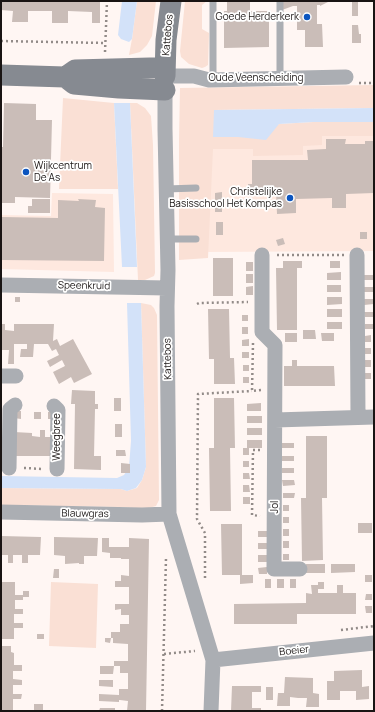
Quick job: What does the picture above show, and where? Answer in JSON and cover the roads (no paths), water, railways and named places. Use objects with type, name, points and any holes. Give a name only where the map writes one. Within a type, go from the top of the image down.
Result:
[{"type":"street","name":"Kattebos","points":[[171,1],[166,40],[165,78],[170,514],[213,660],[211,711]]},
{"type":"street","name":"Oude Veenscheiding","points":[[1,75],[65,77],[74,84],[119,88],[165,78],[194,76],[209,80],[280,78],[349,80]]},
{"type":"street","name":"Jol","points":[[262,255],[262,332],[275,345],[274,569],[300,569]]},
{"type":"street","points":[[357,255],[358,417]]},
{"type":"street","name":"Speenkruid","points":[[1,284],[167,288]]},
{"type":"street","points":[[10,468],[10,409],[15,405]]},
{"type":"street","name":"Weegbree","points":[[54,406],[58,410],[57,469]]},
{"type":"street","points":[[275,420],[374,417]]},
{"type":"street","name":"Blauwgras","points":[[1,512],[142,515],[170,514]]},
{"type":"street","name":"Boeier","points":[[213,660],[374,643]]},
{"type":"lane","points":[[213,1],[213,79]]},
{"type":"lane","points":[[280,1],[280,78]]},
{"type":"lane","points":[[166,189],[196,188]]},
{"type":"lane","points":[[167,239],[196,239]]},
{"type":"water","points":[[122,1],[137,1],[132,39],[129,42],[121,39],[118,35]]},
{"type":"water","points":[[114,103],[130,103],[137,267],[122,267]]},
{"type":"water","points":[[374,108],[374,122],[313,122],[279,124],[266,140],[238,137],[213,137],[214,110]]},
{"type":"water","points":[[127,303],[141,303],[146,467],[142,480],[136,488],[127,491],[121,489],[1,488],[1,476],[117,478],[124,475],[129,467],[131,441]]},
{"type":"place","name":"Goede Herderkerk","points":[[307,17]]},
{"type":"place","name":"Wijkcentrum De As","points":[[26,172]]},
{"type":"place","name":"Christelijke Basisschool Het Kompas","points":[[290,198]]}]
